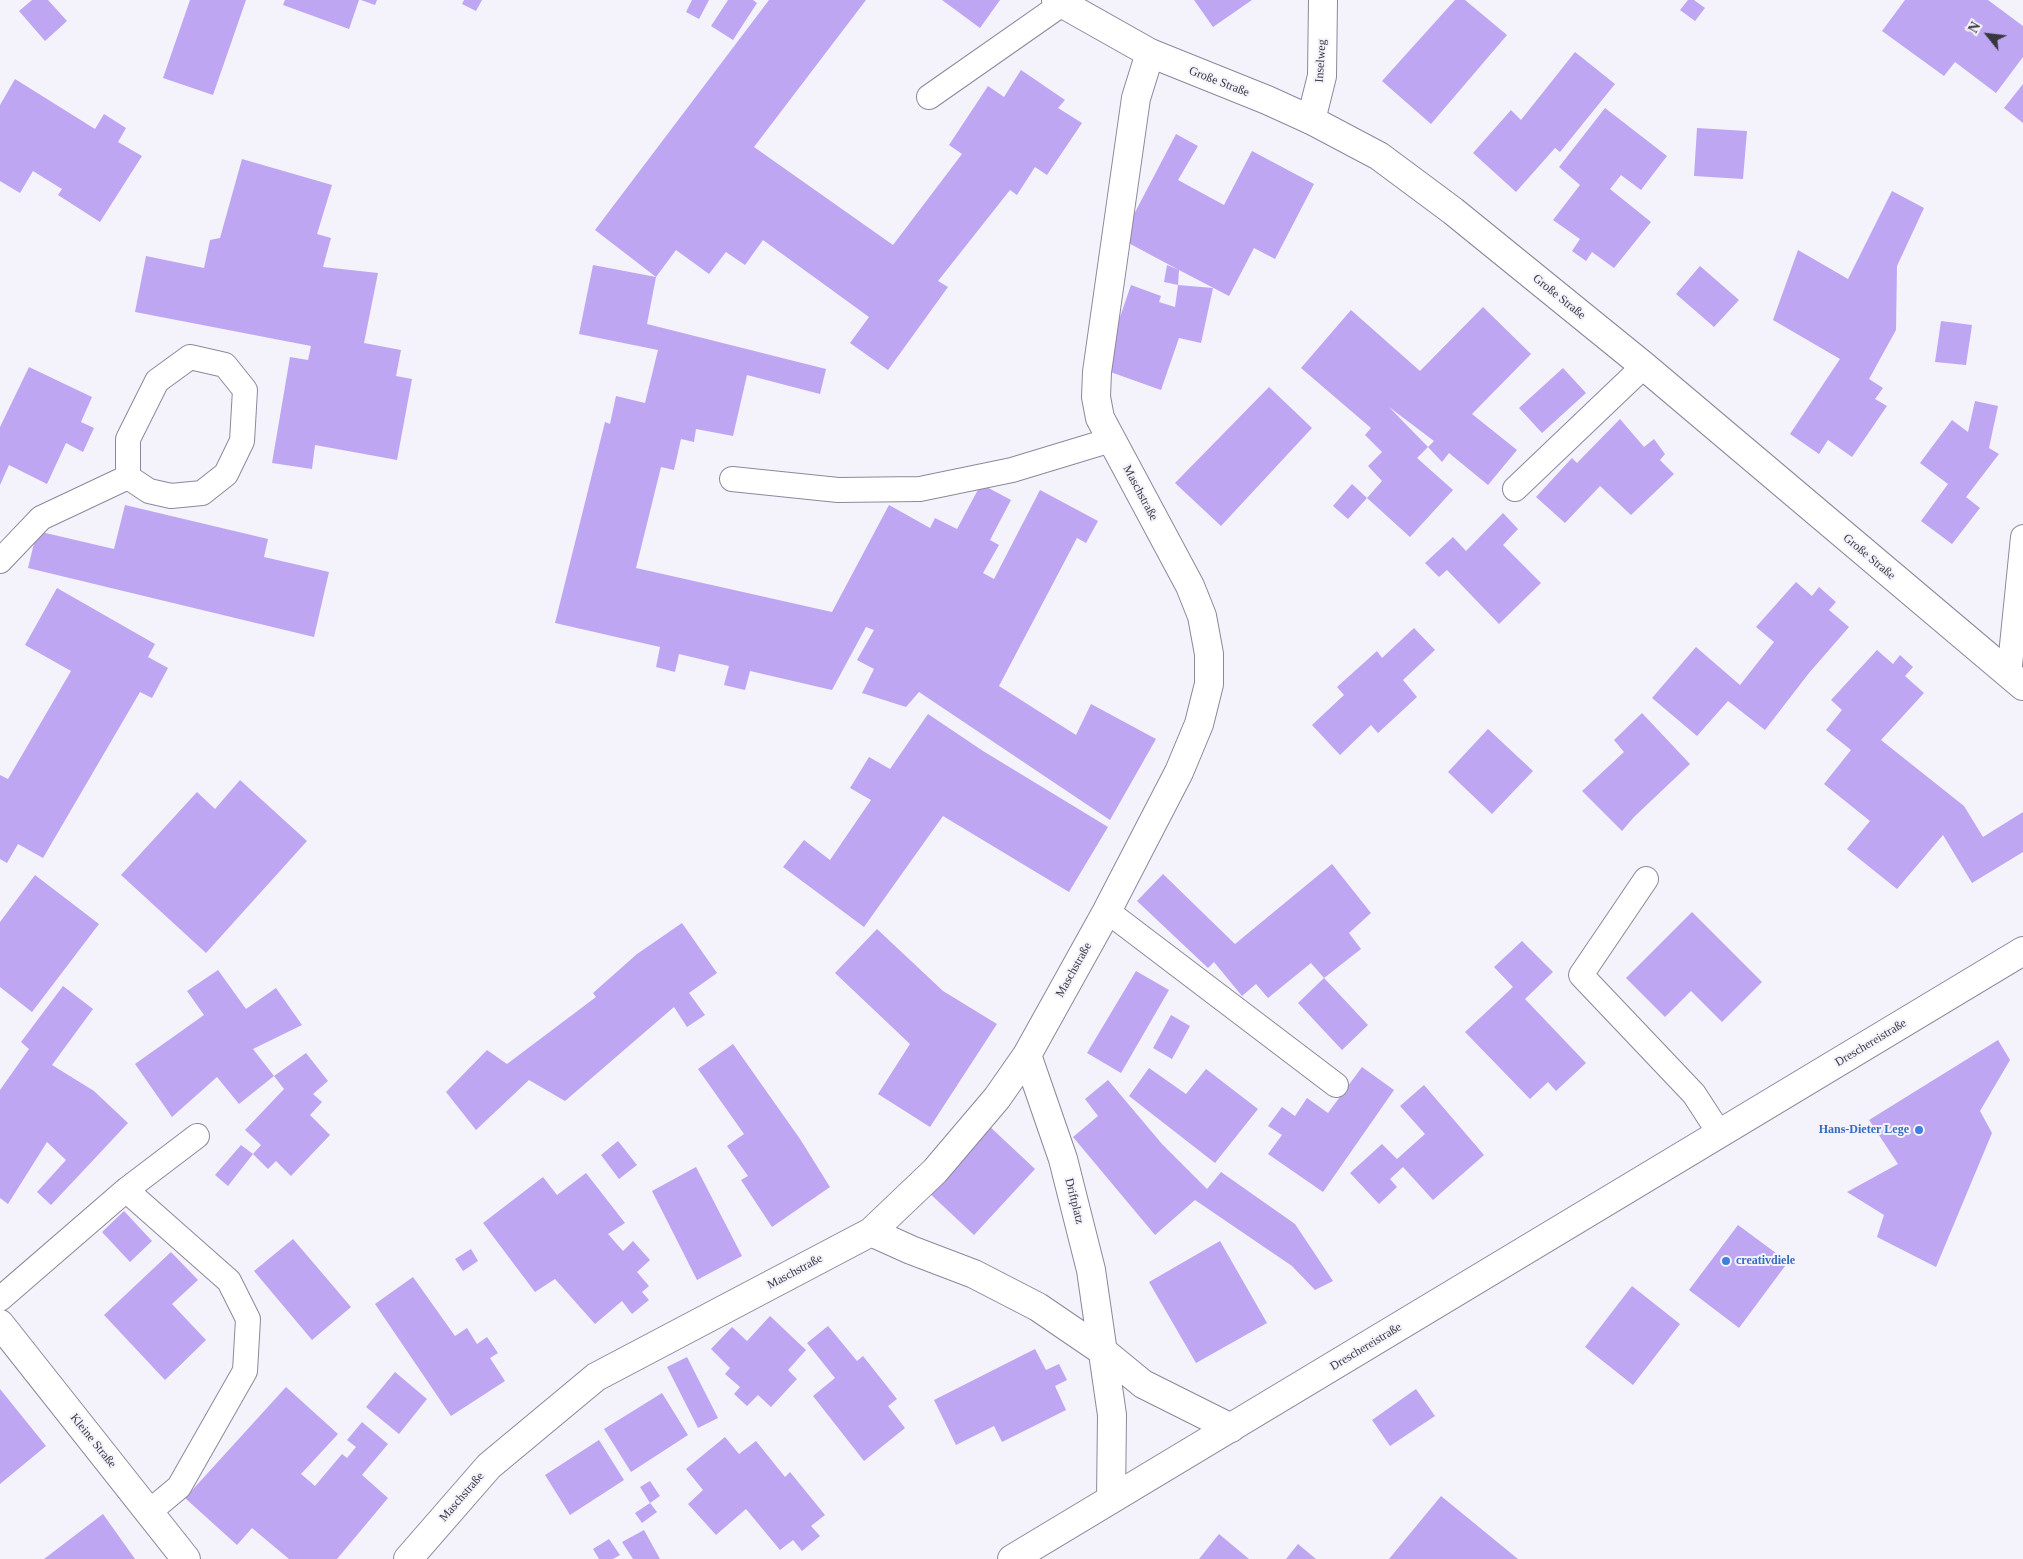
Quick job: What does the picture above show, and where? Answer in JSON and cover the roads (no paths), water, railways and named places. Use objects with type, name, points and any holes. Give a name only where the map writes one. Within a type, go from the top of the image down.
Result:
[{"type":"street","name":"Inselweg","points":[[1312,120],[1322,76],[1323,0]]},
{"type":"street","name":"Große Straße","points":[[1059,2],[1150,53],[1312,120],[1386,162],[1453,211],[1644,366],[2016,681]]},
{"type":"street","name":"Maschstraße","points":[[408,1559],[489,1466],[596,1378],[871,1232],[935,1171],[997,1098],[1027,1055],[1107,911],[1179,772],[1199,724],[1209,684],[1209,654],[1202,616],[1190,586],[1100,418],[1096,397],[1136,98],[1150,53]]},
{"type":"street","name":"Dreschereistraße","points":[[1012,1559],[2023,951]]},
{"type":"street","name":"Driftplatz","points":[[1027,1055],[1063,1159],[1091,1270],[1112,1415],[1111,1499]]},
{"type":"street","points":[[871,1232],[911,1250],[974,1274],[1030,1303],[1104,1352],[1144,1384],[1231,1428]]},
{"type":"street","name":"Kleine Straße","points":[[0,1324],[186,1559]]},
{"type":"lane","points":[[929,97],[1059,2]]},
{"type":"lane","points":[[190,357],[225,365],[245,390],[242,441],[226,474],[202,492],[171,496],[149,491],[128,477],[128,439],[157,381],[190,357]]},
{"type":"lane","points":[[1515,489],[1644,366]]},
{"type":"lane","points":[[732,478],[838,490],[920,489],[1012,470],[1111,440]]},
{"type":"lane","points":[[0,561],[41,518],[128,477]]},
{"type":"lane","name":"Große Straße","points":[[2016,681],[2023,537]]},
{"type":"lane","points":[[1646,879],[1581,975],[1694,1094],[1720,1134]]},
{"type":"lane","points":[[1107,911],[1336,1085]]},
{"type":"lane","points":[[0,1298],[126,1190],[197,1136]]},
{"type":"lane","points":[[126,1190],[229,1281],[248,1319],[245,1371],[179,1487],[149,1512]]},
{"type":"place","name":"Hans-Dieter Lege","points":[[1919,1130]]},
{"type":"place","name":"creativdiele","points":[[1726,1261]]}]
